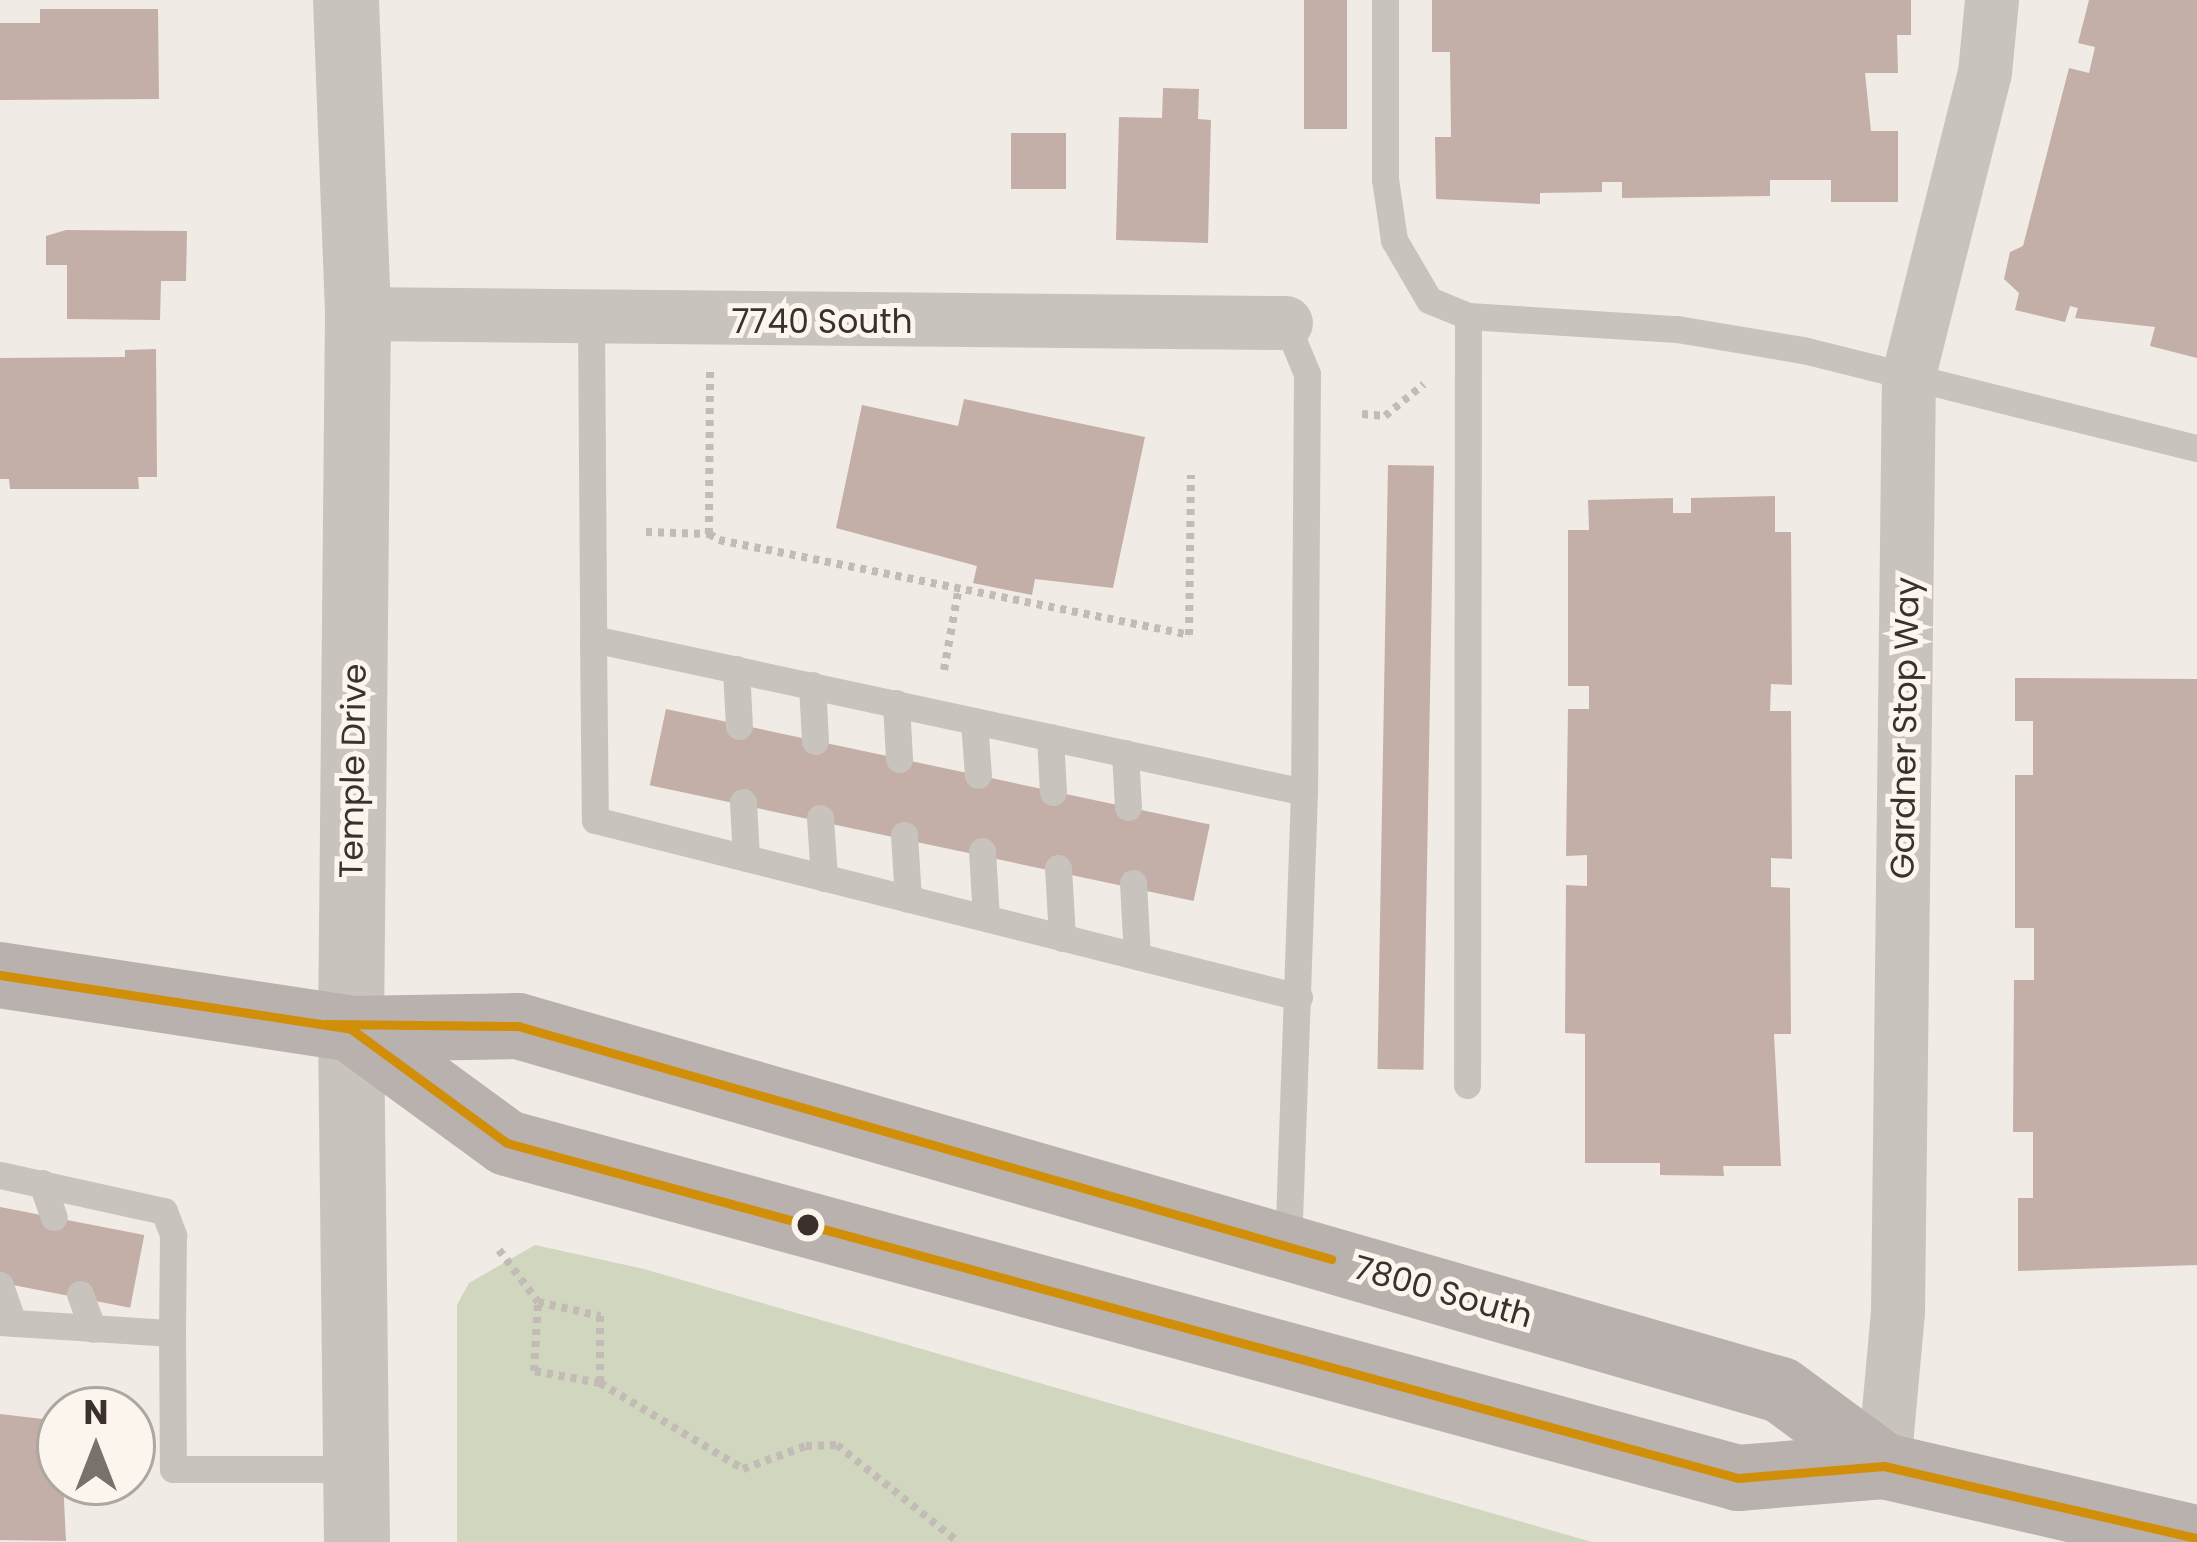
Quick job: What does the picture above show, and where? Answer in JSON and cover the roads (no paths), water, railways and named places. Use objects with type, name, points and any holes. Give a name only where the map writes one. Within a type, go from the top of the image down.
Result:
[{"type":"main road","name":"7800 South","points":[[0,975],[352,1029],[518,1026],[1781,1390],[1884,1466]]},
{"type":"main road","name":"7800 South","points":[[352,1029],[507,1143],[1738,1478],[1884,1466],[2197,1538]]},
{"type":"street","name":"Temple Drive","points":[[346,0],[358,314],[352,1029],[357,1542]]},
{"type":"street","name":"Gardner Stop Way","points":[[1884,1466],[1898,1313],[1909,375],[1985,73],[1992,0]]},
{"type":"street","name":"7740 South","points":[[358,314],[1286,323]]},
{"type":"lane","points":[[1384,0],[1384,179],[1394,240],[1429,300],[1468,316],[1677,329],[1909,375],[2197,448]]},
{"type":"lane","points":[[1467,1084],[1468,316]]},
{"type":"lane","points":[[591,319],[595,820],[1299,998]]},
{"type":"lane","points":[[1286,323],[1307,374],[1304,792],[1288,1247]]},
{"type":"lane","points":[[593,638],[1304,792]]},
{"type":"lane","points":[[736,669],[740,726]]},
{"type":"lane","points":[[812,685],[815,741]]},
{"type":"lane","points":[[896,704],[899,759]]},
{"type":"lane","points":[[974,721],[978,776]]},
{"type":"lane","points":[[1050,737],[1053,792]]},
{"type":"lane","points":[[1125,753],[1128,807]]},
{"type":"lane","points":[[743,802],[746,857]]},
{"type":"lane","points":[[820,818],[824,878]]},
{"type":"lane","points":[[904,835],[908,899]]},
{"type":"lane","points":[[982,851],[986,918]]},
{"type":"lane","points":[[1058,868],[1062,938]]},
{"type":"lane","points":[[1132,883],[1137,956]]},
{"type":"lane","points":[[0,1175],[164,1211],[173,1235],[173,1469],[356,1469]]},
{"type":"lane","points":[[42,1183],[54,1217]]},
{"type":"lane","points":[[0,1285],[7,1322],[172,1333]]},
{"type":"lane","points":[[80,1294],[93,1329]]}]
